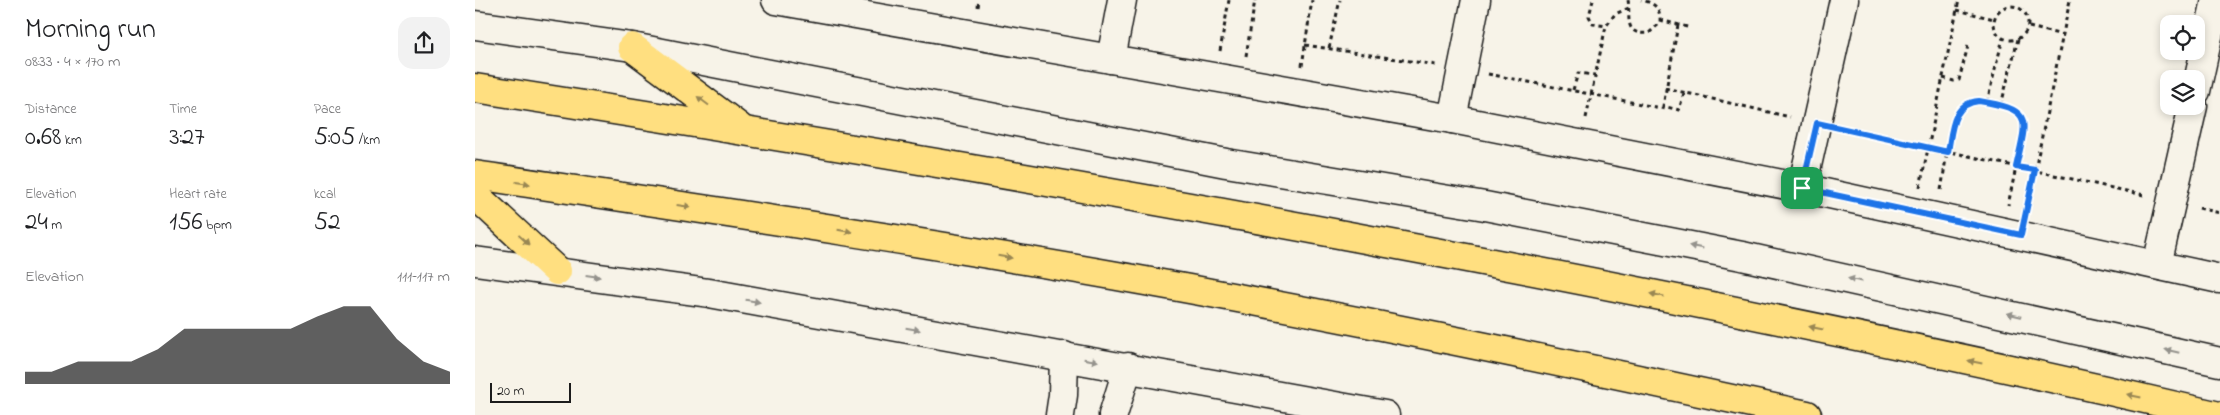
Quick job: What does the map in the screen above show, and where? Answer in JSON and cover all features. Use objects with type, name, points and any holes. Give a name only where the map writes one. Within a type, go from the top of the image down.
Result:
[{"type":"main road","points":[[632,47],[742,130]]},
{"type":"main road","points":[[475,88],[742,130],[1224,212],[1691,301],[2215,415]]},
{"type":"main road","points":[[475,175],[816,226],[1133,279],[1471,343],[1807,415]]},
{"type":"main road","points":[[475,195],[557,271]]},
{"type":"street","points":[[776,0],[1297,90],[1580,143],[2012,232],[2220,279]]},
{"type":"street","points":[[1111,59],[1122,0]]},
{"type":"street","points":[[1452,119],[1476,0]]},
{"type":"street","points":[[1802,188],[1844,0]]},
{"type":"street","points":[[2201,70],[2217,0]]},
{"type":"street","points":[[475,25],[632,47],[1226,163],[1485,206],[1742,256],[2220,362]]},
{"type":"street","points":[[2157,265],[2191,115]]},
{"type":"street","points":[[475,261],[709,293],[1128,367],[1385,415]]},
{"type":"street","points":[[1059,415],[1063,395],[1064,356]]},
{"type":"street","points":[[1113,415],[1128,367]]},
{"type":"path","points":[[1215,77],[1229,0]]},
{"type":"path","points":[[1241,81],[1255,0]]},
{"type":"path","points":[[1297,90],[1312,0]]},
{"type":"path","points":[[1329,48],[1340,0]]},
{"type":"path","points":[[1593,0],[1589,16],[1593,24],[1606,26]]},
{"type":"path","points":[[1627,0],[1629,8],[1628,20],[1635,32],[1642,34],[1656,29],[1660,20],[1659,9],[1654,4],[1641,0]]},
{"type":"path","points":[[1925,214],[1929,147],[1959,0]]},
{"type":"path","points":[[2012,232],[2035,170],[2071,0]]},
{"type":"path","points":[[2015,5],[2023,10],[2028,17],[2029,27],[2025,34],[2018,39],[2011,40],[2003,38],[1994,27],[1994,19],[1998,11],[2006,6],[2015,5]]},
{"type":"path","points":[[1580,143],[1606,26],[1615,14],[1629,8]]},
{"type":"path","points":[[1957,10],[1994,19]]},
{"type":"path","points":[[1660,20],[1691,28]]},
{"type":"path","points":[[1679,25],[1665,88],[1663,106],[1676,111],[1680,110],[1683,92]]},
{"type":"path","points":[[2029,27],[2063,35]]},
{"type":"path","points":[[1987,102],[2003,38]]},
{"type":"path","points":[[2001,105],[2018,39]]},
{"type":"path","points":[[1943,78],[1957,82],[1961,78],[1968,46]]},
{"type":"path","points":[[1573,90],[1578,73],[1595,76]]},
{"type":"path","points":[[1665,88],[2220,213]]},
{"type":"path","points":[[1925,214],[1948,152],[1954,120],[1961,108],[1973,102],[1987,102],[2017,110],[2024,119],[2025,130],[2016,167],[2012,232]]},
{"type":"route","points":[[1979,101],[2012,108],[2021,114],[2024,119],[2025,130],[2016,167],[2035,170],[2021,235],[1802,188],[1817,123],[1948,152],[1957,113],[1966,104],[1979,101]]}]
